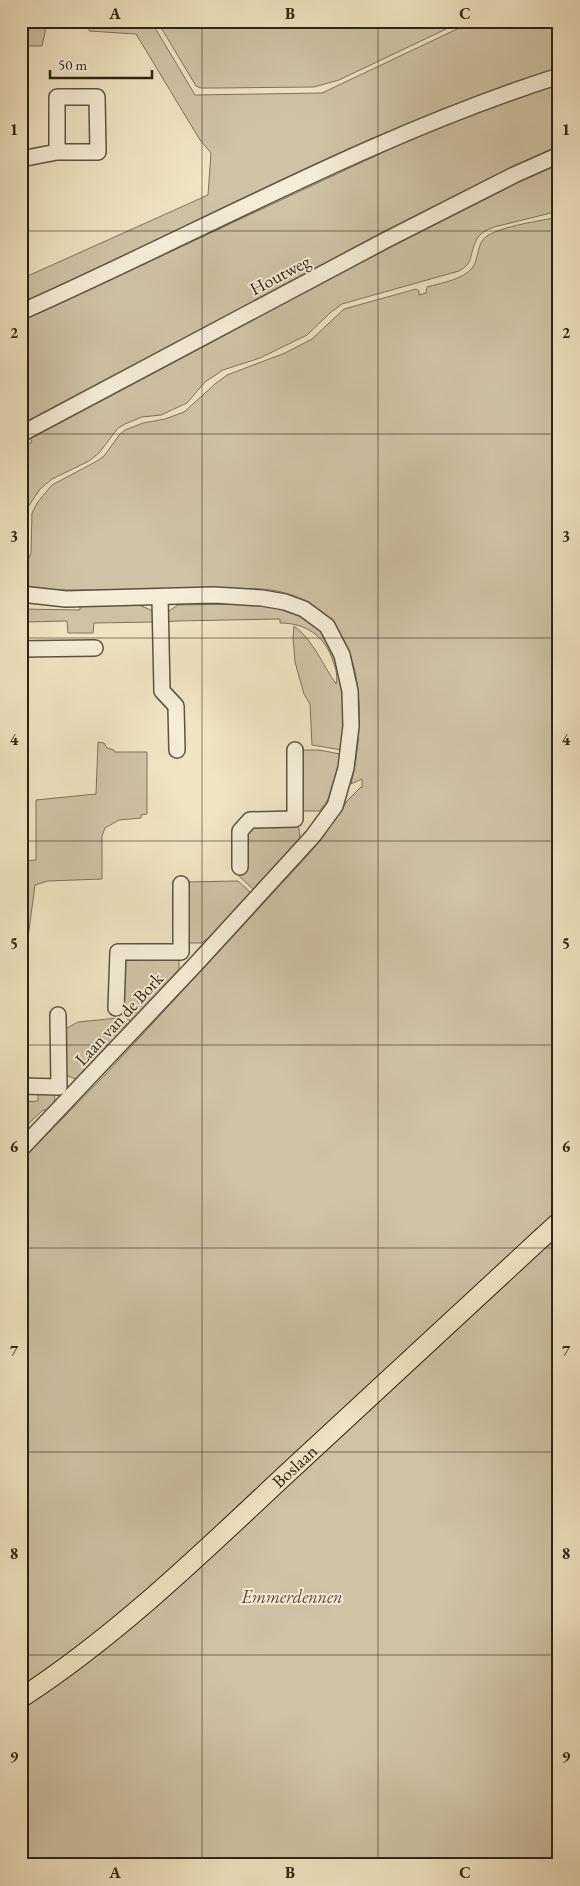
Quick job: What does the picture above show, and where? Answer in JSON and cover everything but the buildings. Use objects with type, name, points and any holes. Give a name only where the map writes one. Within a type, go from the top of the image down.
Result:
[{"type":"main road","name":"Boslaan","points":[[21,1698],[62,1672],[134,1613],[224,1533],[559,1222]]},
{"type":"street","points":[[21,312],[371,149],[444,118],[559,76]]},
{"type":"street","points":[[21,159],[57,152],[98,152],[97,97],[57,97],[57,152]]},
{"type":"street","name":"Houtweg","points":[[21,434],[386,240],[514,175],[559,155]]},
{"type":"street","name":"Laan van de Bork","points":[[21,594],[66,599],[214,596],[262,598],[285,602],[304,609],[327,626],[342,655],[350,691],[351,726],[346,768],[335,806],[313,836],[195,966],[21,1150]]},
{"type":"street","points":[[160,598],[162,691],[176,706],[177,750]]},
{"type":"street","points":[[21,649],[95,648]]},
{"type":"street","points":[[295,750],[295,819]]},
{"type":"street","points":[[240,867],[240,831],[250,820],[295,819],[313,836]]},
{"type":"street","points":[[181,884],[181,952],[195,966]]},
{"type":"street","name":"Laan van de Bork","points":[[116,1008],[118,952],[181,952]]},
{"type":"street","name":"Laan van de Bork","points":[[58,1015],[59,1087]]},
{"type":"street","points":[[21,1086],[59,1087],[70,1098]]},
{"type":"green space","points":[[21,21],[45,21],[42,46],[21,46]]},
{"type":"green space","points":[[50,21],[151,21],[195,95],[322,93],[474,21],[559,21],[559,69],[496,90],[21,306],[21,279],[208,195],[211,153],[200,140],[136,34],[89,31],[89,25],[50,25]]},
{"type":"green space","points":[[157,21],[463,21],[339,80],[314,87],[201,88],[196,86]]},
{"type":"green space","points":[[559,83],[559,149],[524,162],[462,193],[21,426],[21,319],[37,314],[401,144],[485,108]]},
{"type":"green space","points":[[559,160],[559,211],[489,229],[477,238],[469,262],[459,271],[342,304],[307,335],[260,358],[223,370],[205,382],[187,403],[161,415],[142,417],[118,428],[99,453],[89,461],[52,479],[40,489],[28,507],[26,519],[27,544],[21,564],[21,444],[24,442],[26,445],[32,442],[30,437],[461,209]]},
{"type":"green space","name":"Emmerdennen","points":[[559,217],[559,1865],[21,1865],[21,1161],[106,1074],[307,856],[323,837],[341,808],[362,788],[362,779],[351,784],[359,734],[359,698],[353,664],[348,649],[337,629],[315,607],[296,597],[269,590],[220,588],[58,590],[37,588],[23,584],[21,579],[31,553],[32,513],[37,503],[52,485],[104,456],[125,430],[184,412],[227,375],[285,353],[312,339],[344,309],[416,289],[419,291],[419,295],[426,293],[427,287],[464,275],[473,267],[481,242],[494,232]]},
{"type":"green space","points":[[243,604],[276,608],[301,617],[319,630],[332,647],[339,668],[343,692],[342,750],[312,745],[310,704],[304,694],[295,662],[294,626],[307,639],[336,684],[336,670],[329,652],[320,638],[298,625],[280,623],[280,619],[166,622],[169,611],[178,605]]},
{"type":"green space","points":[[139,605],[151,610],[156,622],[94,623],[93,633],[68,633],[67,621],[25,622],[25,643],[21,646],[21,609],[80,610],[80,606]]},
{"type":"green space","points":[[98,742],[104,743],[107,748],[114,750],[114,752],[147,752],[147,814],[141,815],[141,818],[119,820],[105,828],[102,836],[102,879],[48,881],[35,885],[27,945],[21,945],[21,861],[36,860],[36,800],[96,794]]},
{"type":"green space","points":[[300,750],[319,750],[340,754],[339,760],[341,760],[332,792],[320,811],[301,811]]},
{"type":"green space","points":[[296,825],[299,829],[300,838],[254,890],[239,876],[244,873],[246,836],[251,827]]},
{"type":"green space","points":[[238,881],[250,892],[247,897],[208,939],[202,943],[185,943],[184,882]]},
{"type":"green space","points":[[176,957],[179,961],[179,969],[131,1022],[120,1013],[124,965],[128,959]]},
{"type":"green space","points":[[119,1016],[127,1024],[123,1028],[124,1030],[76,1079],[68,1076],[62,1068],[61,1044],[67,1028],[78,1022],[118,1018]]},
{"type":"green space","points":[[38,1089],[53,1092],[54,1102],[49,1110],[43,1110],[21,1131],[21,1102],[38,1101]]}]
